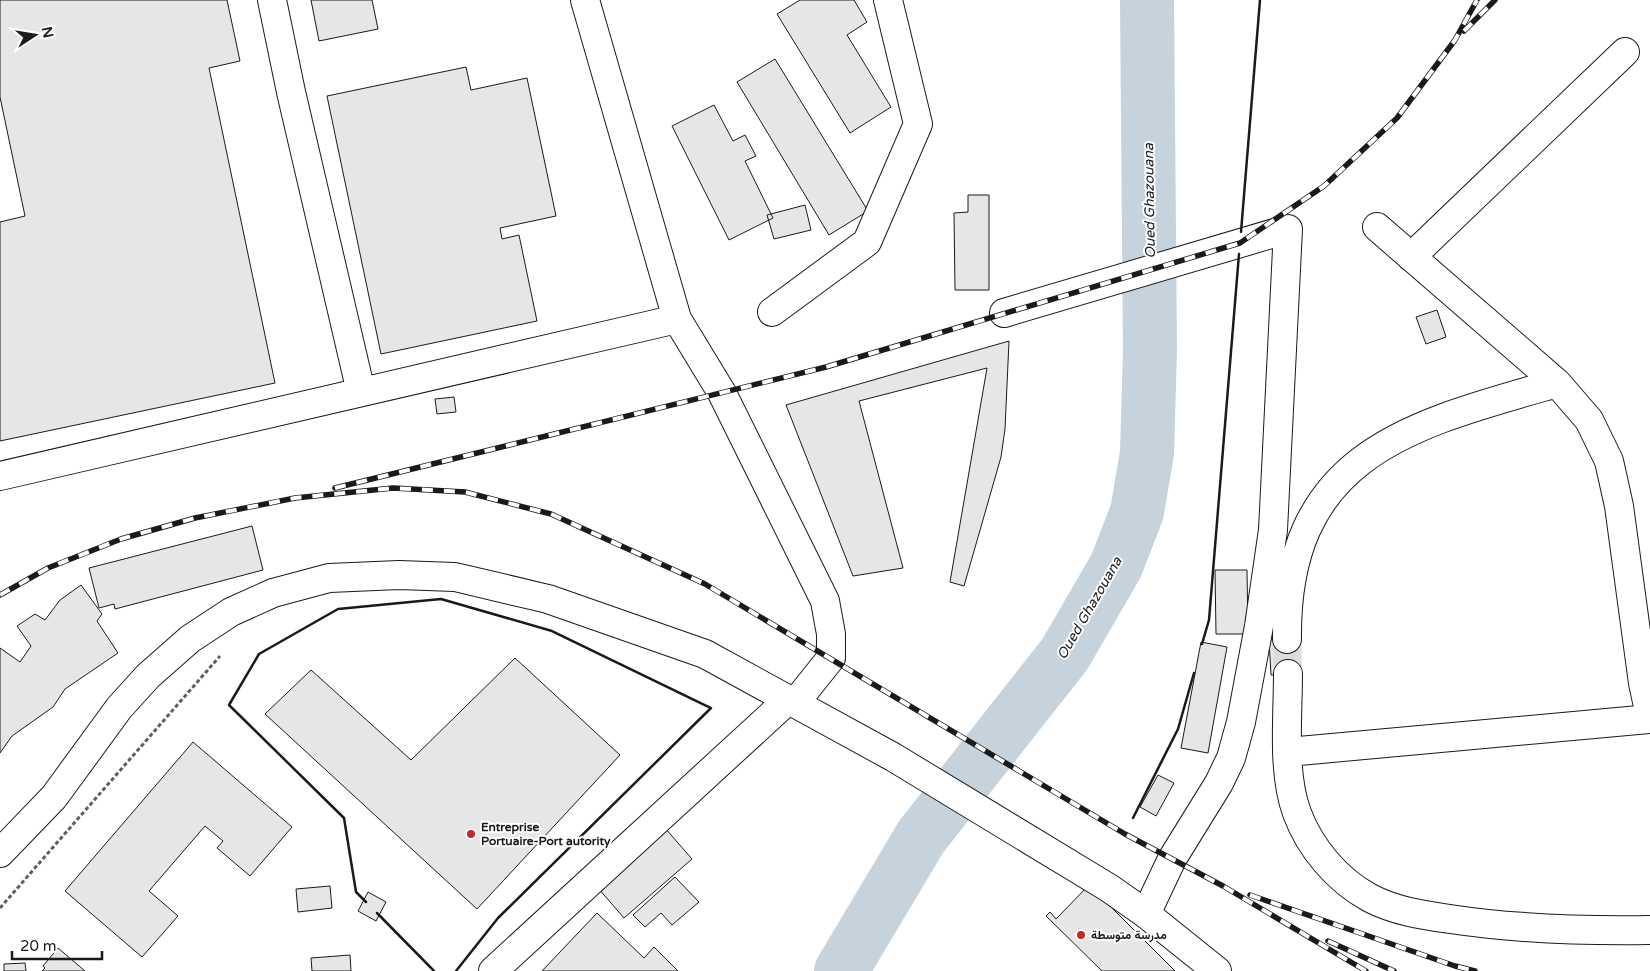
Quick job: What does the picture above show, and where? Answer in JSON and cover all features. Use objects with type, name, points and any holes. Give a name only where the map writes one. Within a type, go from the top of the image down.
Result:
[{"type":"street","points":[[272,0],[291,92],[361,392]]},
{"type":"street","points":[[493,971],[791,702],[831,658],[831,634],[825,601],[722,393],[677,319],[585,0]]},
{"type":"street","points":[[772,312],[867,242],[918,124],[888,0]]},
{"type":"street","points":[[1411,257],[1625,52]]},
{"type":"street","points":[[1288,752],[1650,717],[1643,683],[1619,506],[1609,461],[1589,420],[1557,383],[1377,227]]},
{"type":"street","points":[[1004,313],[1288,229],[1273,530],[1241,722],[1230,758],[1219,783],[1172,859],[1146,914]]},
{"type":"street","points":[[0,476],[677,319]]},
{"type":"street","points":[[1287,639],[1288,594],[1298,549],[1321,504],[1336,483],[1355,465],[1398,436],[1489,402],[1557,383]]},
{"type":"street","points":[[0,853],[54,797],[119,708],[148,676],[190,639],[231,612],[272,593],[328,578],[399,575],[455,577],[548,599],[705,654],[893,756],[1109,888],[1146,914],[1217,971]]},
{"type":"street","points":[[1288,674],[1288,752],[1292,792],[1297,813],[1306,832],[1332,869],[1350,885],[1370,898],[1414,913],[1474,923],[1536,929],[1650,930]]},
{"type":"path","points":[[0,908],[219,658],[231,612]]},
{"type":"building","points":[[0,0],[227,0],[240,61],[209,68],[275,383],[0,441],[0,222],[25,216],[0,97]]},
{"type":"building","points":[[311,0],[372,0],[378,29],[319,41]]},
{"type":"building","points":[[800,0],[854,0],[867,22],[847,35],[891,107],[850,133],[777,14]]},
{"type":"building","points":[[775,59],[868,211],[829,235],[737,82]]},
{"type":"building","points":[[466,67],[471,90],[527,78],[556,216],[500,228],[502,239],[519,235],[537,321],[381,354],[327,96]]},
{"type":"building","points":[[714,105],[733,141],[745,135],[756,156],[745,161],[773,218],[729,240],[672,126]]},
{"type":"building","points":[[968,195],[989,195],[989,290],[955,290],[954,213],[968,212]]},
{"type":"building","points":[[805,205],[811,230],[774,239],[767,215]]},
{"type":"building","points":[[1437,310],[1446,337],[1426,344],[1416,317]]},
{"type":"building","points":[[1009,341],[1005,429],[1001,457],[964,586],[950,582],[987,368],[859,401],[903,568],[853,576],[786,405]]},
{"type":"building","points":[[454,397],[456,412],[437,414],[435,399]]},
{"type":"building","points":[[252,526],[263,570],[115,609],[114,604],[99,608],[89,568]]},
{"type":"building","points":[[1215,570],[1247,570],[1248,634],[1216,634]]},
{"type":"building","points":[[81,585],[102,614],[97,621],[118,653],[65,689],[53,707],[12,736],[0,753],[0,648],[20,662],[31,646],[17,626],[35,614],[45,620],[60,600]]},
{"type":"building","points":[[1292,638],[1294,674],[1271,675],[1269,640]]},
{"type":"building","points":[[1201,642],[1227,647],[1208,753],[1181,748]]},
{"type":"building","name":"Entreprise Portuaire-Port autority","points":[[515,658],[620,755],[477,909],[265,714],[311,670],[411,760]]},
{"type":"building","points":[[193,742],[292,827],[250,876],[217,848],[223,841],[205,826],[149,891],[178,916],[142,957],[65,891]]},
{"type":"building","points":[[1158,775],[1174,783],[1156,816],[1140,807]]},
{"type":"building","points":[[665,828],[692,859],[624,918],[598,888]]},
{"type":"building","points":[[675,877],[699,902],[672,925],[661,913],[645,927],[633,915]]},
{"type":"building","name":"مدرسة متوسطة","points":[[1089,885],[1175,971],[1102,971],[1046,916],[1050,912],[1056,919]]},
{"type":"building","points":[[330,886],[332,908],[298,912],[296,889]]},
{"type":"building","points":[[368,892],[386,902],[376,921],[358,911]]},
{"type":"building","points":[[597,913],[644,958],[654,947],[678,971],[542,971]]},
{"type":"building","points":[[58,948],[85,971],[42,971],[45,968],[43,966]]},
{"type":"building","points":[[350,955],[351,971],[312,971],[311,958]]},
{"type":"building","points":[[25,963],[26,971],[4,971],[4,964]]},
{"type":"waterway","name":"Oued Ghazouana","points":[[841,971],[921,837],[1065,654],[1116,566],[1137,512],[1147,453],[1150,351],[1147,0]]},
{"type":"tunnel","points":[[1287,639],[1288,674]]},
{"type":"railway","points":[[335,488],[826,367],[1240,243],[1324,186],[1397,118],[1455,40],[1477,0]]},
{"type":"railway","points":[[1464,31],[1495,0]]},
{"type":"railway","points":[[0,595],[48,568],[121,539],[195,518],[295,498],[393,488],[465,492],[551,514],[705,584],[1125,834],[1223,886],[1366,971]]},
{"type":"railway","points":[[1250,895],[1455,966],[1475,971]]},
{"type":"railway","points":[[1328,941],[1394,971]]},
{"type":"wall","points":[[1241,232],[1260,0]]},
{"type":"wall","points":[[1202,644],[1209,620],[1239,254]]},
{"type":"wall","points":[[366,902],[356,892],[344,818],[229,705],[259,654],[338,609],[441,599],[552,631],[711,708],[498,918],[456,971]]},
{"type":"wall","points":[[1133,818],[1178,729],[1194,673]]},
{"type":"wall","points":[[377,913],[434,971]]},
{"type":"place","name":"Entreprise Portuaire-Port autority","points":[[471,834]]},
{"type":"place","name":"مدرسة متوسطة","points":[[1081,935]]}]
